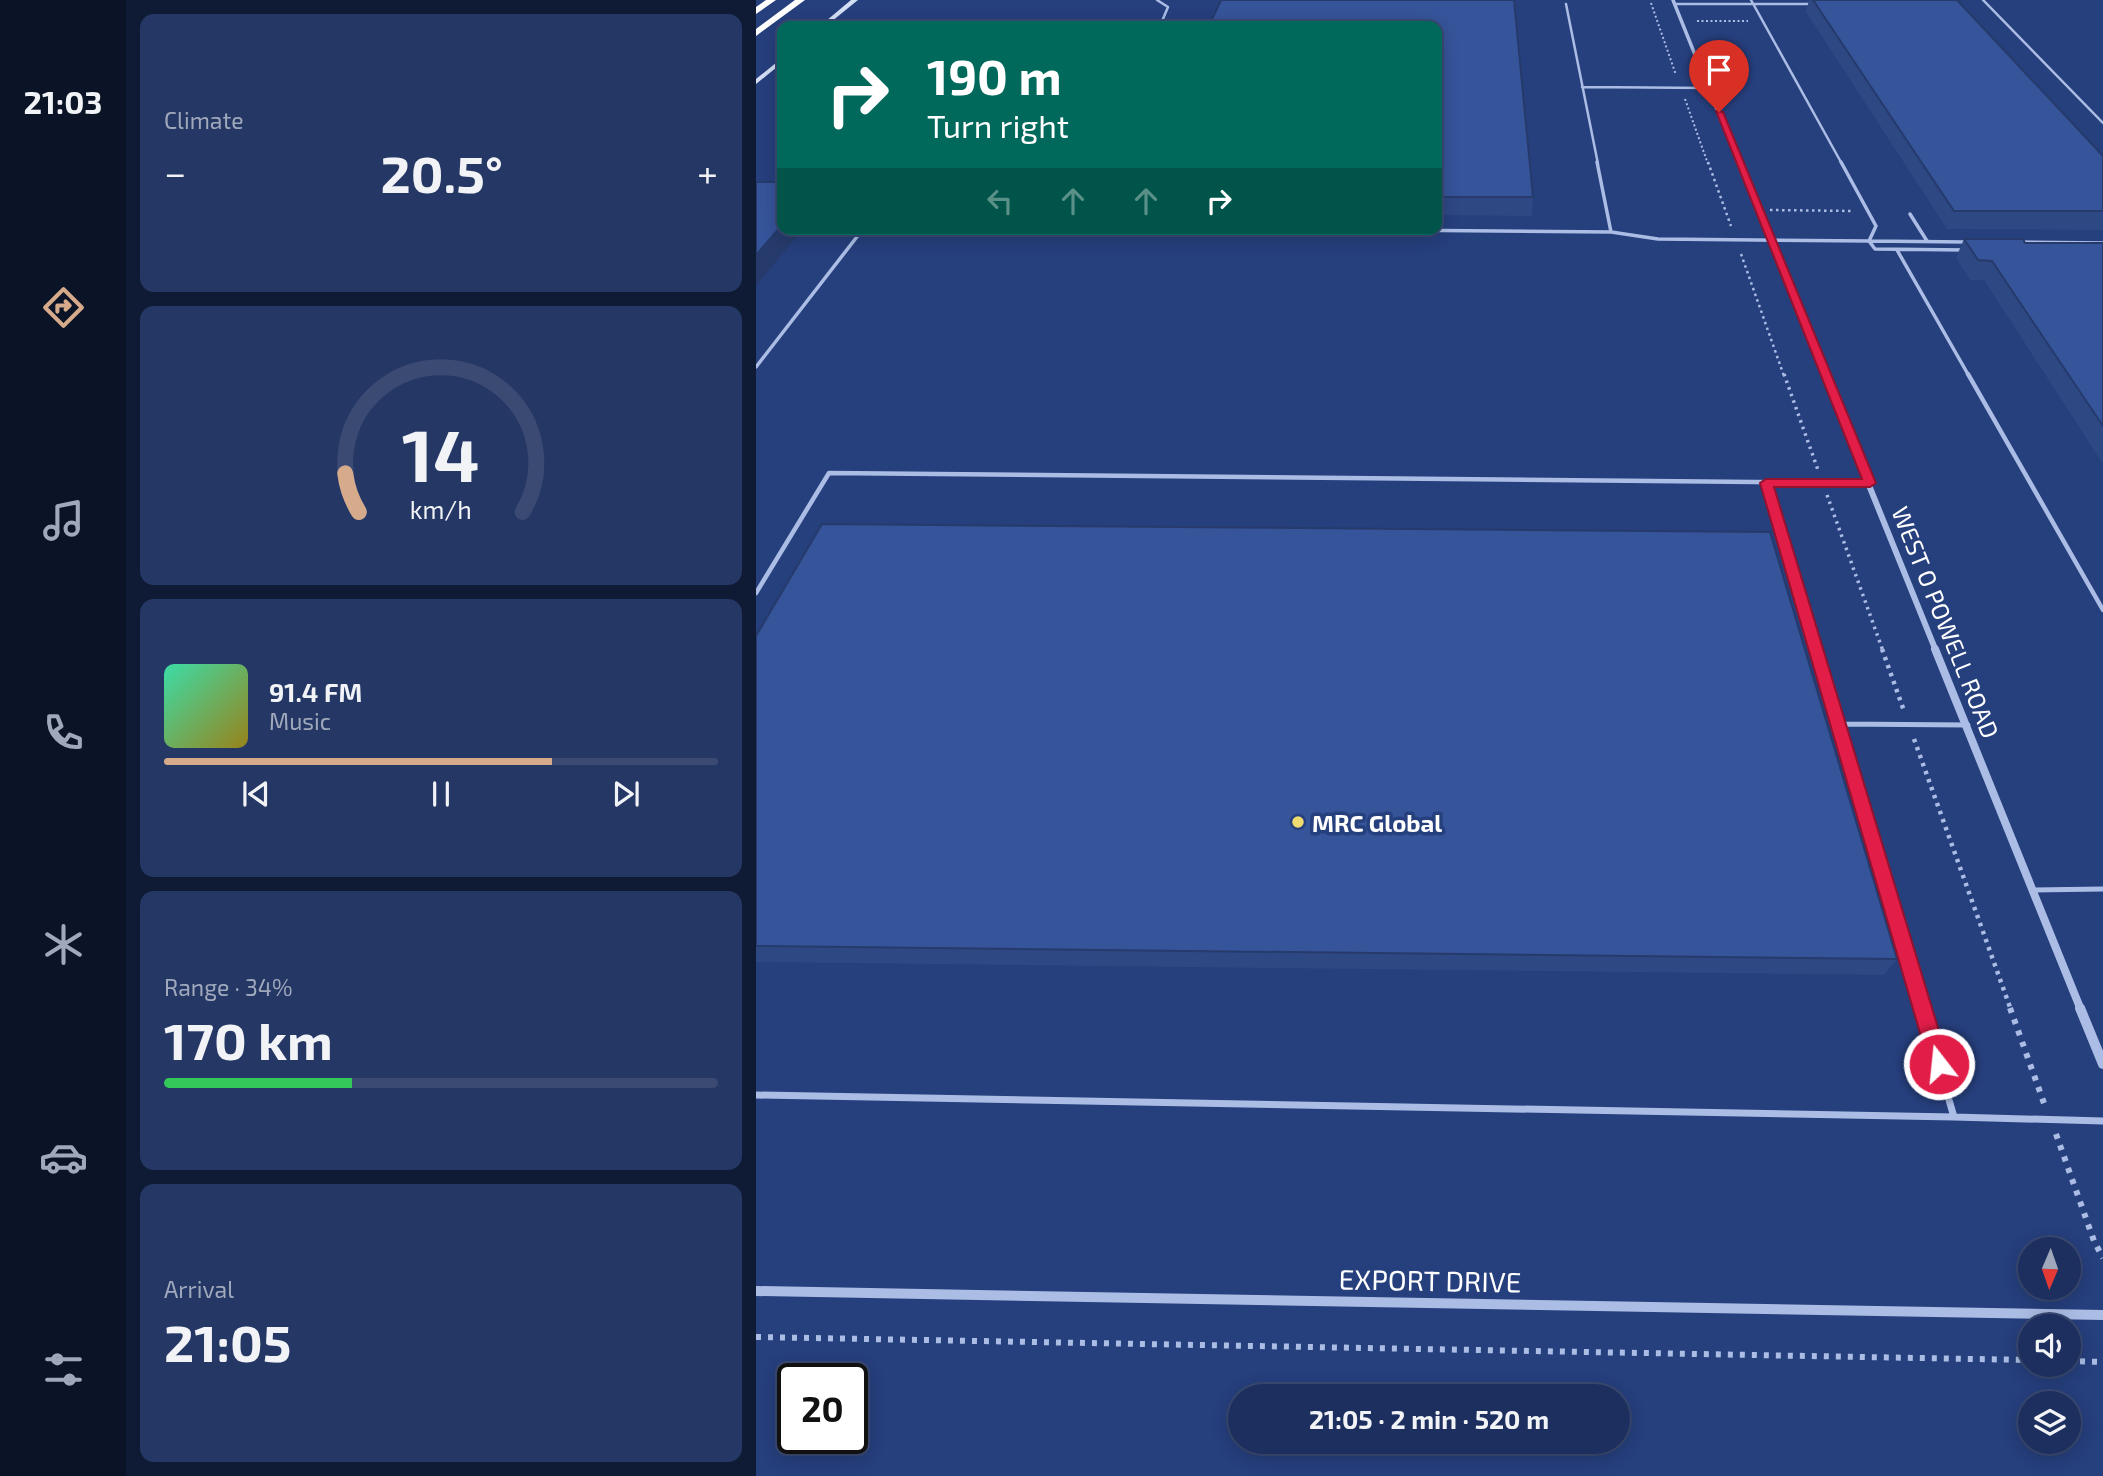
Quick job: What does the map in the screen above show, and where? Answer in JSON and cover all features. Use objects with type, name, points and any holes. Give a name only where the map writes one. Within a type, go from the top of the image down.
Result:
[{"type":"highway","points":[[756,11],[772,0]]},
{"type":"highway","points":[[756,33],[801,0]]},
{"type":"main road","points":[[829,21],[855,0]]},
{"type":"main road","points":[[756,82],[777,64]]},
{"type":"street","name":"WEST O POWELL ROAD","points":[[1674,2],[2103,1064]]},
{"type":"street","name":"EXPORT DRIVE","points":[[756,1291],[2103,1315]]},
{"type":"lane","points":[[1157,0],[1168,7],[1162,21]]},
{"type":"lane","points":[[1751,0],[1876,226],[1869,241]]},
{"type":"lane","points":[[1983,0],[2103,123]]},
{"type":"lane","points":[[1674,2],[1821,4]]},
{"type":"lane","points":[[1566,4],[1611,232]]},
{"type":"lane","points":[[1582,87],[1709,88]]},
{"type":"lane","points":[[1910,214],[1927,241]]},
{"type":"lane","points":[[1442,231],[1611,232],[1658,239],[1967,242]]},
{"type":"lane","points":[[756,367],[858,235]]},
{"type":"lane","points":[[1869,241],[1875,249],[1966,250]]},
{"type":"lane","points":[[2008,242],[2103,243]]},
{"type":"lane","points":[[1897,250],[2103,610]]},
{"type":"lane","points":[[756,593],[829,472],[1870,483]]},
{"type":"lane","points":[[1766,483],[1840,724],[1954,1117]]},
{"type":"lane","points":[[1840,724],[1968,725]]},
{"type":"lane","points":[[2033,890],[2103,890]]},
{"type":"lane","points":[[2094,1041],[2103,1042]]},
{"type":"lane","points":[[756,1095],[2103,1121]]},
{"type":"path","points":[[1651,3],[2094,1241],[2103,1258]]},
{"type":"path","points":[[1682,21],[1763,22]]},
{"type":"path","points":[[1759,210],[1868,211]]},
{"type":"path","points":[[756,1337],[2018,1360]]},
{"type":"path","points":[[2081,1361],[2103,1362]]},
{"type":"building","points":[[1221,0],[1514,0],[1533,197],[1442,197],[1442,21],[1211,21]]},
{"type":"building","points":[[1813,0],[1957,0],[2103,156],[2103,211],[1954,211]]},
{"type":"building","points":[[756,182],[777,182],[777,231],[756,255]]},
{"type":"building","points":[[1964,239],[2023,239],[2025,243],[2103,243],[2103,426],[1992,261],[1978,260]]},
{"type":"building","name":"MRC Global","points":[[822,524],[1770,532],[1897,959],[756,946],[756,636]]},
{"type":"place","name":"MRC Global","points":[[1298,822]]},
{"type":"route","points":[[1719,112],[1870,483],[1766,483],[1840,724],[1939,1064]]}]
